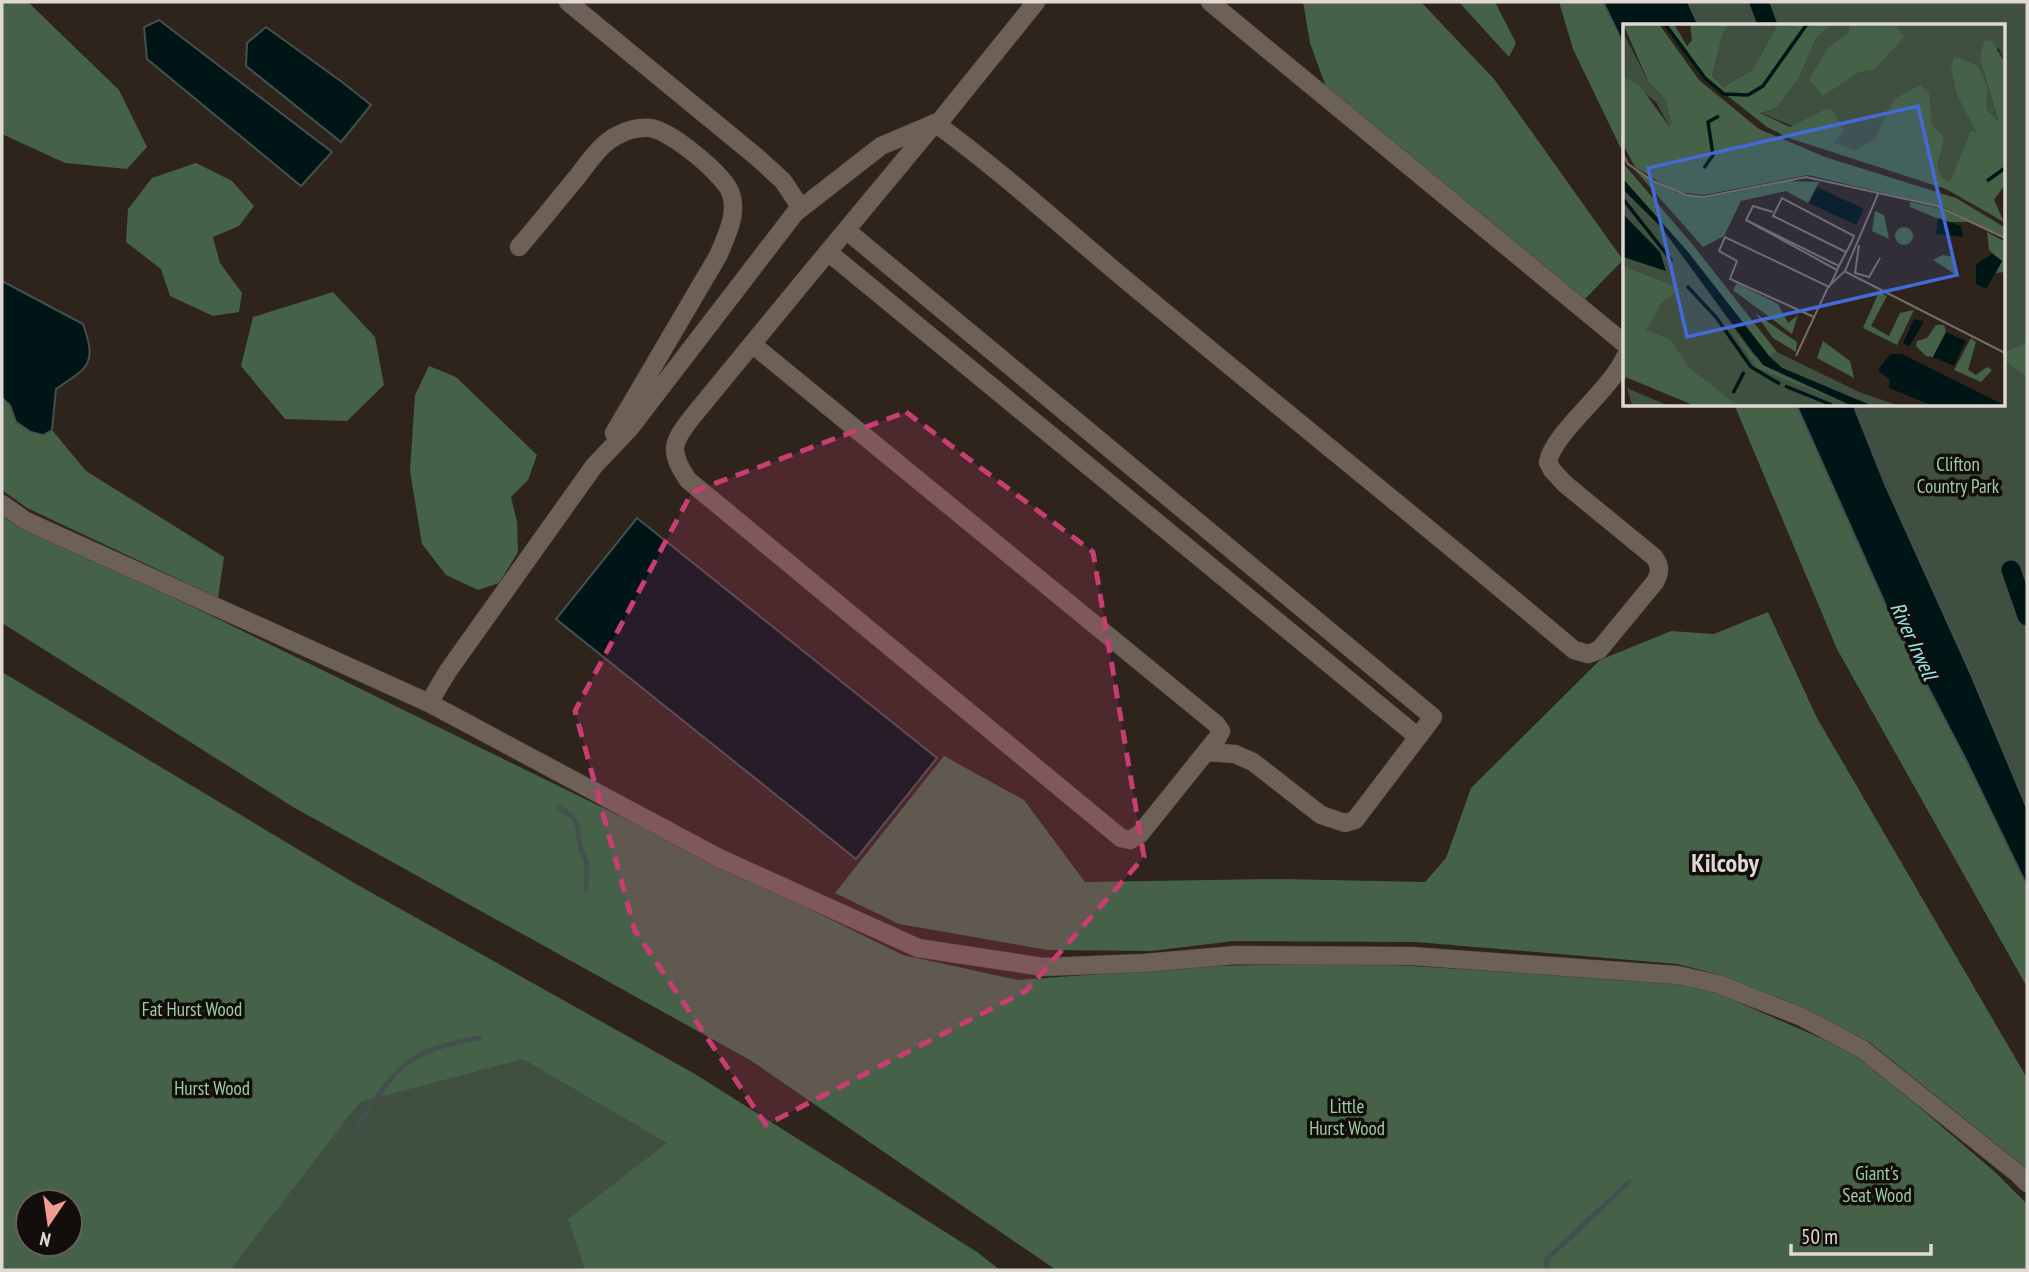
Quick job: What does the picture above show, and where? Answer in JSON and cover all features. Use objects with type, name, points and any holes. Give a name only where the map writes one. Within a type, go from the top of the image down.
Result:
[{"type":"lane","points":[[568,2],[758,158],[783,181],[801,208]]},
{"type":"lane","points":[[594,466],[630,428],[795,213],[881,146],[940,121],[1036,2]]},
{"type":"lane","points":[[1210,2],[1623,342]]},
{"type":"lane","points":[[752,344],[1216,724],[1221,731],[1140,835],[1130,840],[1121,838],[688,480],[673,448],[676,438],[752,344],[935,123]]},
{"type":"lane","points":[[935,123],[971,149],[1153,303],[1393,498],[1574,650],[1588,654],[1599,650],[1655,582],[1659,574],[1659,563],[1654,556],[1564,484],[1548,462],[1554,447],[1609,383],[1623,362]]},
{"type":"lane","points":[[429,703],[448,671],[594,466],[658,361],[718,256],[731,224],[731,194],[724,181],[668,133],[649,128],[629,130],[615,136],[599,151],[519,247]]},
{"type":"lane","points":[[846,230],[1433,717],[1354,820],[1345,823],[1321,815],[1252,762],[1235,754],[1206,752]]},
{"type":"lane","points":[[828,252],[1418,737]]},
{"type":"lane","points":[[2,504],[26,521],[429,703],[719,858],[918,948],[1044,967],[1144,963],[1236,955],[1411,956],[1677,975],[1718,984],[1802,1017],[1862,1049],[2022,1178]]},
{"type":"highlighted area","points":[[906,412],[1093,552],[1144,857],[1026,991],[766,1125],[635,931],[575,711],[692,492]]},
{"type":"green space","points":[[2,2],[28,2],[119,90],[147,147],[127,169],[65,163],[2,134]]},
{"type":"green space","points":[[1303,2],[1421,2],[1494,79],[1623,260],[1585,299],[1326,87],[1310,43]]},
{"type":"green space","points":[[1459,2],[1495,2],[1516,43],[1509,57]]},
{"type":"green space","points":[[1559,2],[1603,2],[1623,43],[1623,153],[1573,49]]},
{"type":"green space","name":"Clifton Country Park","points":[[1688,2],[2027,2],[2027,808],[1854,406],[2004,406],[2004,24],[1698,24]]},
{"type":"green space","points":[[196,163],[232,181],[254,206],[239,226],[213,237],[220,263],[242,293],[239,312],[213,316],[170,296],[161,269],[126,242],[128,209],[152,178]]},
{"type":"green space","points":[[333,292],[375,337],[384,385],[347,421],[285,419],[241,366],[253,317]]},
{"type":"green space","points":[[2027,342],[2027,377],[2004,360],[2004,353]]},
{"type":"green space","points":[[429,366],[456,377],[537,455],[528,480],[511,497],[517,522],[518,552],[499,583],[478,590],[446,575],[422,544],[410,471],[415,395]]},
{"type":"green space","points":[[2,398],[43,435],[52,430],[86,471],[224,557],[218,598],[27,508],[2,490]]},
{"type":"green space","points":[[1735,406],[1797,406],[1887,608],[1966,760],[2027,886],[2027,987],[1837,649]]},
{"type":"green space","name":"Little Hurst Wood","points":[[2,512],[39,534],[903,955],[1018,980],[1209,966],[1361,963],[1674,982],[1715,992],[1857,1054],[1995,1172],[2027,1204],[2027,1270],[1056,1270],[750,1060],[293,807],[2,623]]},
{"type":"green space","points":[[1768,612],[1817,718],[2027,1078],[2027,1169],[1869,1042],[1808,1011],[1720,975],[1677,964],[1416,942],[1234,941],[1151,951],[1048,950],[899,924],[835,893],[944,756],[1024,800],[1085,882],[1280,879],[1425,882],[1446,858],[1471,788],[1600,660],[1671,631],[1714,634]]},
{"type":"green space","name":"Fat Hurst Wood","points":[[2,672],[356,884],[695,1074],[977,1252],[1000,1270],[585,1270],[568,1219],[667,1143],[523,1059],[360,1102],[230,1270],[2,1270]]},
{"type":"green space","name":"Fat Hurst Wood","points":[[2,752],[668,1143],[856,1270],[2,1270]]},
{"type":"water","points":[[1603,2],[1688,2],[1698,24],[1623,24],[1623,43]]},
{"type":"water","points":[[159,20],[332,152],[301,186],[147,59],[144,27]]},
{"type":"water","points":[[266,27],[371,105],[341,142],[246,66],[247,43]]},
{"type":"water","points":[[2,281],[83,324],[87,337],[87,363],[76,375],[56,389],[52,430],[43,435],[31,432],[16,422],[10,405],[2,398]]},
{"type":"water","name":"River Irwell","points":[[1797,406],[1854,406],[1885,484],[1970,672],[2027,808],[2027,886],[1966,760],[1887,608]]},
{"type":"water","points":[[637,518],[937,758],[856,859],[556,619]]},
{"type":"waterway","points":[[1759,2],[1767,24]]},
{"type":"waterway","points":[[2011,570],[2027,616]]},
{"type":"waterway","points":[[559,808],[576,823],[587,864],[586,889]]},
{"type":"waterway","points":[[357,1126],[394,1075],[405,1065],[434,1049],[479,1038]]},
{"type":"waterway","points":[[1546,1270],[1547,1259],[1629,1182]]},
{"type":"district","name":"Kilcoby","points":[[1725,862]]},
{"type":"park label","name":"Hurst Wood","points":[[212,1088]]},
{"type":"park label","name":"Giant's Seat Wood","points":[[1877,1184]]}]
